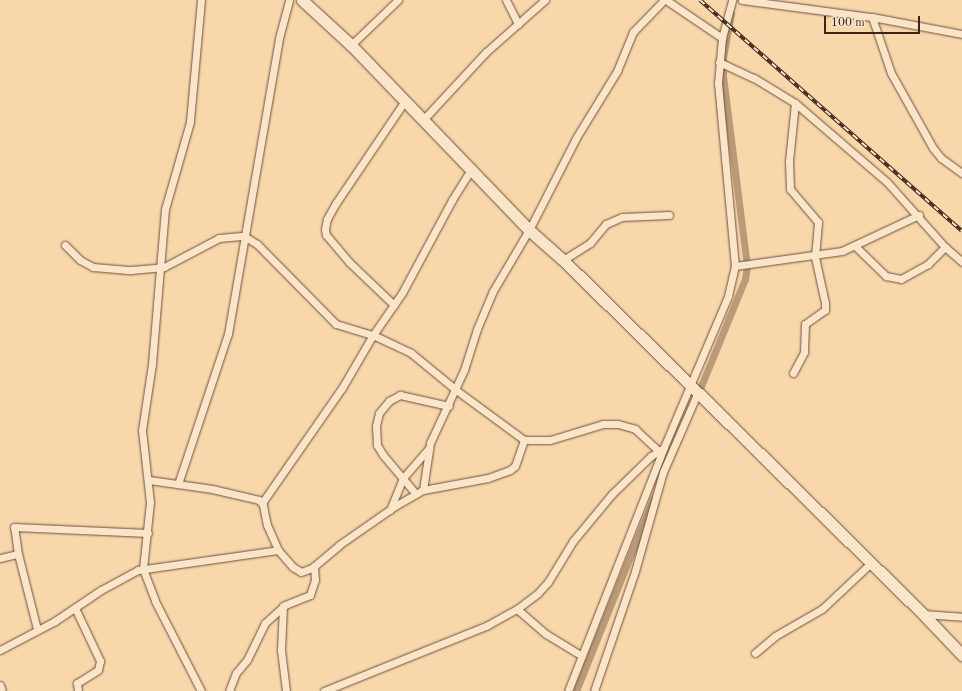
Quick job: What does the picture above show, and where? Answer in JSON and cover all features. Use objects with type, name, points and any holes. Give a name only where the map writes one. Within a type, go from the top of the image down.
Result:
[{"type":"street","points":[[201,0],[190,122],[166,201],[160,240],[161,268],[150,382],[142,430],[149,480],[148,533],[143,569],[155,601],[202,691]]},
{"type":"street","points":[[178,484],[228,334],[279,38],[289,0]]},
{"type":"street","points":[[302,0],[351,46],[529,230],[563,260],[870,564],[923,614],[962,656]]},
{"type":"street","points":[[351,46],[398,0]]},
{"type":"street","points":[[506,0],[518,24]]},
{"type":"street","points":[[422,121],[486,53],[545,0]]},
{"type":"street","points":[[390,510],[403,478],[429,447],[449,406],[493,291],[529,230],[576,138],[617,71],[633,32],[665,0],[722,38]]},
{"type":"street","points":[[594,691],[635,571],[663,472],[728,296],[734,266],[718,83],[722,64],[722,38],[732,0]]},
{"type":"street","points":[[742,0],[872,17],[962,34]]},
{"type":"street","points":[[872,17],[891,73],[933,148],[941,158],[962,173]]},
{"type":"street","points":[[722,64],[754,78],[795,103],[887,182],[946,247],[962,262]]},
{"type":"street","points":[[394,305],[349,262],[326,235],[325,229],[327,219],[336,203],[404,102]]},
{"type":"street","points":[[793,373],[804,352],[805,324],[821,314],[825,308],[815,257],[818,222],[790,189],[789,161],[795,103]]},
{"type":"street","points":[[262,503],[342,388],[373,335],[394,305],[471,170]]},
{"type":"street","points":[[563,260],[590,243],[606,224],[622,218],[669,215]]},
{"type":"street","points":[[734,266],[815,257],[856,247],[918,215]]},
{"type":"street","points":[[65,245],[80,260],[93,267],[112,270],[161,268],[219,238],[244,236],[257,244],[336,324],[373,335],[411,353],[456,390],[524,440],[550,440],[603,424],[618,424],[635,429],[662,449]]},
{"type":"street","points":[[856,247],[886,276],[900,278],[928,264],[946,247]]},
{"type":"street","points":[[568,691],[662,449],[694,389]]},
{"type":"street","points":[[416,494],[383,455],[378,445],[376,426],[379,413],[389,401],[400,395],[449,406]]},
{"type":"street","points":[[149,480],[252,497],[262,503],[278,550],[299,572],[314,566],[339,545],[390,510],[424,490],[488,478],[510,470],[515,466],[524,440]]},
{"type":"street","points":[[424,490],[429,447]]},
{"type":"street","points":[[324,691],[486,626],[517,608],[538,593],[573,541],[612,494],[662,449]]},
{"type":"street","points":[[37,630],[13,529],[18,526],[148,533]]},
{"type":"street","points":[[0,650],[75,608],[101,590],[143,569],[278,550]]},
{"type":"street","points":[[0,558],[18,554]]},
{"type":"street","points":[[755,653],[775,636],[822,609],[870,564]]},
{"type":"street","points":[[229,691],[236,673],[247,660],[264,623],[283,606],[310,595],[315,580],[314,566]]},
{"type":"street","points":[[283,606],[281,650],[286,691]]},
{"type":"street","points":[[75,608],[100,661],[98,670],[76,683],[78,691]]},
{"type":"street","points":[[517,608],[546,634],[582,656]]},
{"type":"street","points":[[923,614],[962,617]]},
{"type":"street","points":[[0,685],[2,691]]},
{"type":"waterway","points":[[697,396],[745,279],[747,266],[723,77],[723,57],[731,14]]},
{"type":"waterway","points":[[576,691],[653,499]]},
{"type":"railway","points":[[700,0],[962,231]]}]
